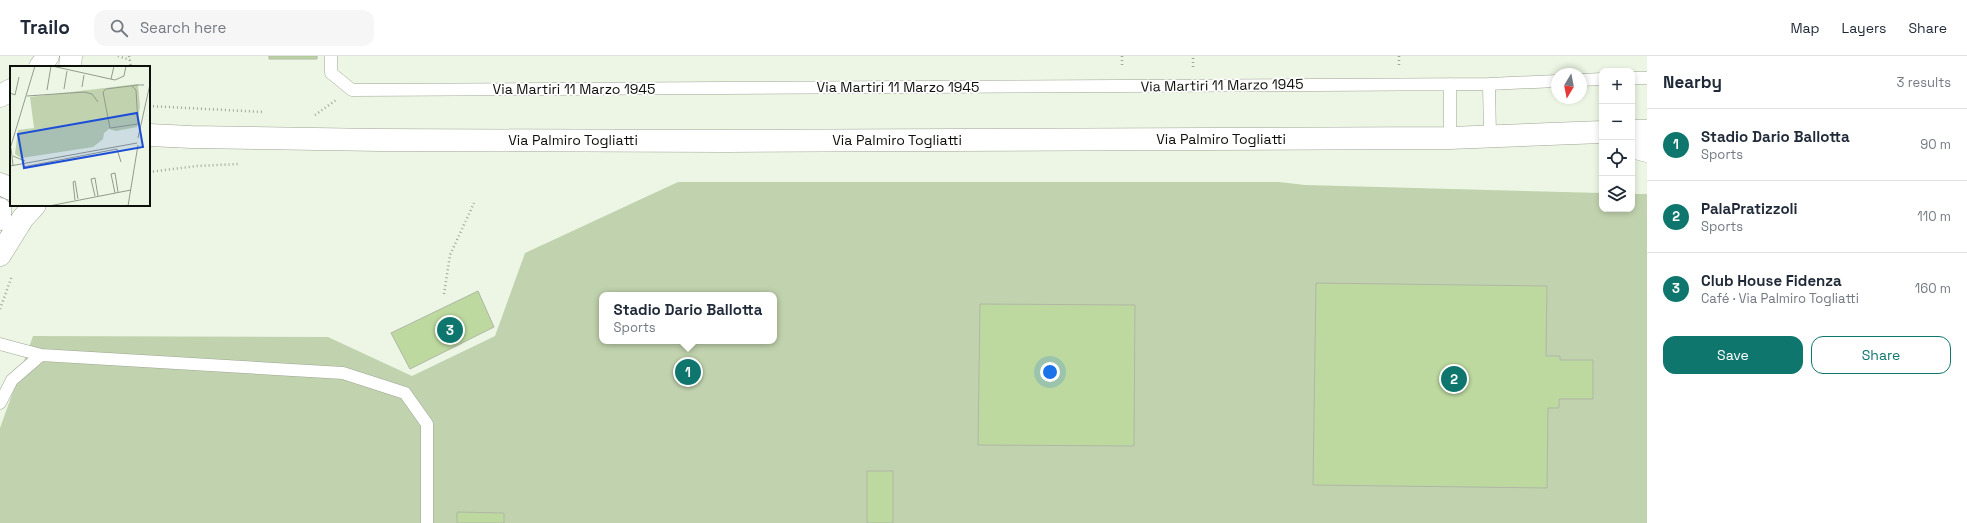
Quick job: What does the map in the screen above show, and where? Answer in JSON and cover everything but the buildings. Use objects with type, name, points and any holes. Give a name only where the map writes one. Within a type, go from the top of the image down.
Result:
[{"type":"street","points":[[41,66],[48,56]]},
{"type":"street","points":[[70,66],[71,56]]},
{"type":"street","points":[[0,96],[10,91]]},
{"type":"street","points":[[1635,131],[1647,131]]},
{"type":"street","points":[[1566,132],[1599,139]]},
{"type":"street","name":"Via Palmiro Togliatti","points":[[150,135],[192,137],[712,141],[1450,138],[1566,132],[1599,132]]},
{"type":"street","name":"Via Palmiro Togliatti","points":[[150,149],[192,137]]},
{"type":"street","points":[[1635,148],[1647,151]]},
{"type":"street","points":[[0,184],[10,189]]},
{"type":"street","points":[[0,255],[23,218],[34,206]]},
{"type":"street","points":[[0,209],[0,219]]},
{"type":"lane","points":[[331,56],[331,73],[352,90]]},
{"type":"lane","points":[[1635,78],[1647,78]]},
{"type":"lane","points":[[1587,80],[1599,80]]},
{"type":"lane","name":"Via Martiri 11 Marzo 1945","points":[[352,90],[1489,84],[1551,81]]},
{"type":"lane","points":[[1450,84],[1450,138]]},
{"type":"lane","points":[[1489,84],[1490,136]]},
{"type":"lane","points":[[0,344],[41,355],[344,373],[405,393],[428,424],[427,523]]},
{"type":"lane","points":[[0,403],[12,380],[41,355]]},
{"type":"path","points":[[118,56],[130,60]]},
{"type":"path","points":[[129,56],[131,66]]},
{"type":"path","points":[[307,114],[315,115],[352,90]]},
{"type":"path","points":[[150,106],[268,112]]},
{"type":"path","points":[[444,294],[450,255],[474,203]]},
{"type":"path","points":[[0,308],[13,275]]},
{"type":"green space","points":[[678,182],[1279,182],[1305,185],[1599,193],[1599,212],[1635,212],[1635,194],[1647,194],[1647,523],[0,523],[0,428],[33,336],[328,337],[412,376],[495,336],[525,253]]},
{"type":"place","name":"Club House Fidenza","points":[[450,330]]},
{"type":"place","name":"Stadio Dario Ballotta","points":[[688,372]]},
{"type":"place","name":"PalaPratizzoli","points":[[1454,379]]}]
